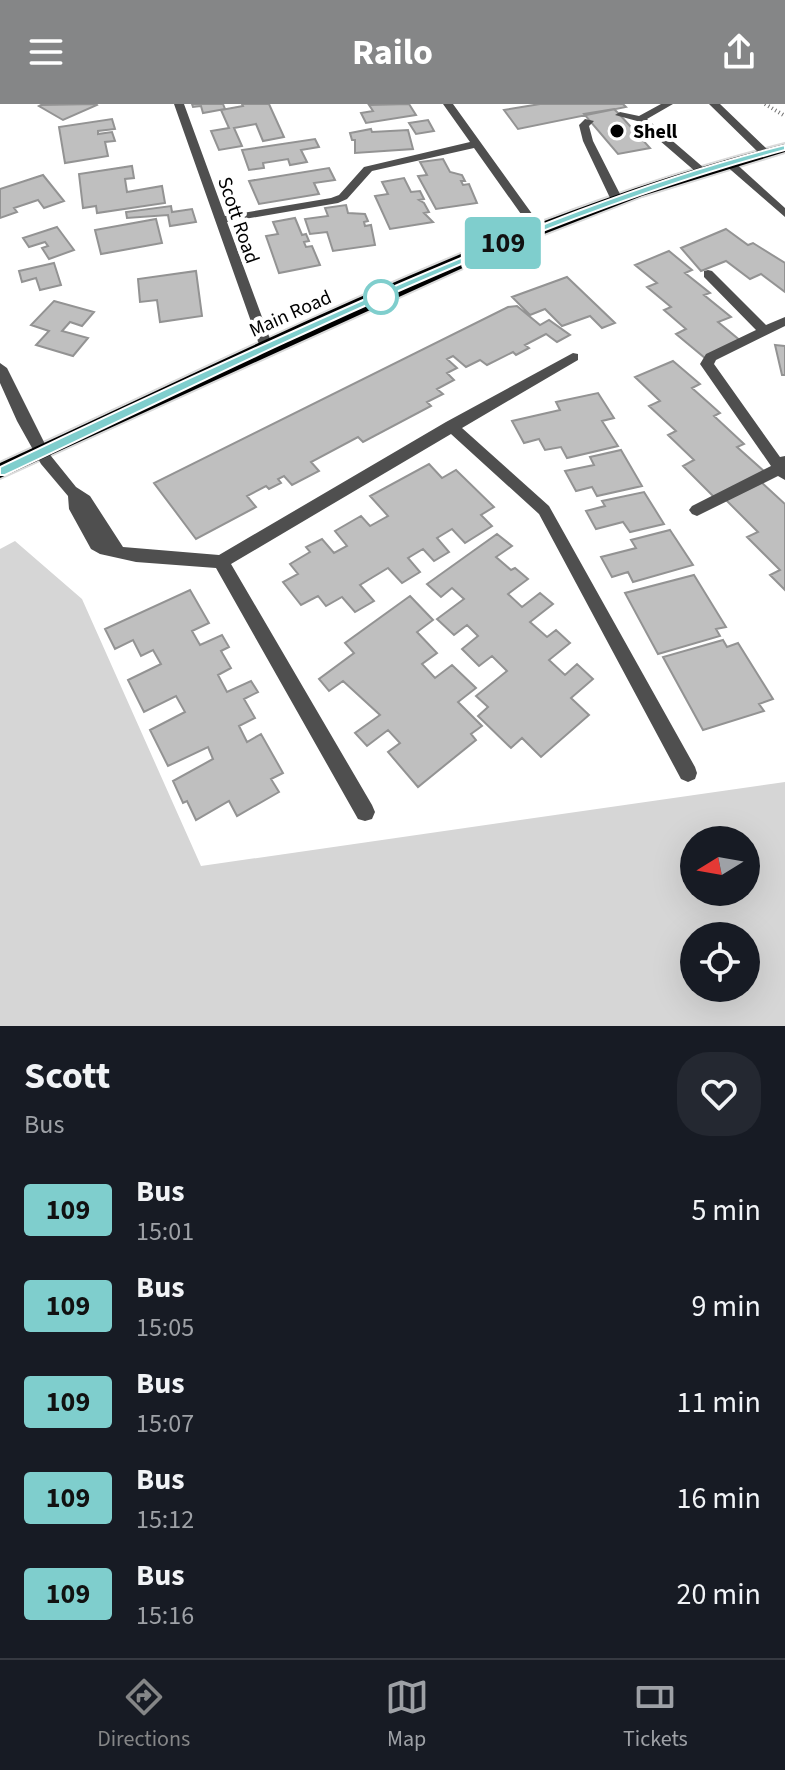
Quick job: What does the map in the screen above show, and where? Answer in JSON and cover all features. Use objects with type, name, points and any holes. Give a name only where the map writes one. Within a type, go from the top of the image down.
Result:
[{"type":"main road","name":"Main Road","points":[[0,471],[266,347],[537,229],[700,170],[785,148]]},
{"type":"street","name":"Scott Road","points":[[179,104],[266,347]]},
{"type":"street","points":[[448,104],[537,229]]},
{"type":"street","points":[[640,119],[668,104]]},
{"type":"street","points":[[714,104],[765,153]]},
{"type":"street","points":[[620,115],[640,119],[700,170]]},
{"type":"street","points":[[589,121],[584,125],[588,141],[617,200]]},
{"type":"street","points":[[220,220],[334,201],[343,197],[368,169],[476,144]]},
{"type":"street","points":[[728,162],[785,214]]},
{"type":"street","points":[[708,274],[764,330]]},
{"type":"street","points":[[697,510],[783,468],[707,367],[711,357],[785,321]]},
{"type":"street","points":[[0,368],[40,453],[75,496],[74,505],[97,545],[118,552],[221,562],[573,357]]},
{"type":"street","points":[[451,426],[544,510],[688,773]]},
{"type":"street","points":[[221,562],[365,812]]},
{"type":"path","points":[[765,104],[785,116]]},
{"type":"shaded area","points":[[15,541],[82,599],[201,866],[785,782],[785,1026],[0,1026],[0,549]]},
{"type":"building","points":[[96,104],[97,105],[63,120],[41,105]]},
{"type":"building","points":[[192,104],[223,104],[225,109],[203,113],[201,106],[193,107]]},
{"type":"building","points":[[242,104],[269,104],[284,137],[263,141],[256,124],[234,128],[242,146],[219,150],[211,131],[229,128],[221,110]]},
{"type":"building","points":[[409,104],[416,115],[366,123],[361,113],[373,111],[369,105]]},
{"type":"building","points":[[540,104],[623,104],[626,107],[518,129],[504,110]]},
{"type":"building","points":[[614,109],[650,148],[618,154],[584,114]]},
{"type":"building","points":[[112,119],[115,129],[98,131],[98,134],[112,132],[115,141],[105,142],[108,156],[65,163],[59,127]]},
{"type":"building","points":[[428,120],[434,131],[416,134],[409,123]]},
{"type":"building","points":[[371,129],[372,132],[408,130],[413,149],[355,153],[355,140],[352,140],[350,133]]},
{"type":"building","points":[[315,139],[319,147],[301,150],[307,162],[290,165],[288,159],[263,163],[264,168],[249,170],[242,150]]},
{"type":"building","points":[[443,159],[450,172],[462,175],[463,185],[469,184],[477,203],[436,209],[418,176],[427,175],[420,162]]},
{"type":"building","points":[[132,166],[134,178],[125,179],[127,192],[162,186],[165,203],[97,213],[96,206],[83,208],[79,174]]},
{"type":"building","points":[[329,168],[335,180],[314,183],[319,194],[259,204],[249,181]]},
{"type":"building","points":[[43,175],[64,201],[44,208],[38,200],[14,208],[17,212],[0,218],[0,189]]},
{"type":"building","points":[[404,178],[411,192],[420,191],[424,199],[419,200],[429,212],[424,213],[433,222],[390,229],[375,196],[388,194],[382,182]]},
{"type":"building","points":[[346,205],[348,213],[365,214],[368,221],[364,222],[365,226],[371,225],[375,245],[333,251],[327,232],[310,234],[305,219],[328,216],[325,208]]},
{"type":"building","points":[[171,206],[172,212],[192,209],[196,222],[170,226],[168,215],[127,218],[126,212]]},
{"type":"building","points":[[295,218],[302,235],[306,234],[309,241],[304,242],[306,247],[312,246],[320,265],[279,273],[266,236],[278,234],[273,222]]},
{"type":"building","points":[[156,219],[162,243],[101,254],[95,230]]},
{"type":"building","points":[[57,227],[74,250],[49,259],[42,248],[48,246],[45,242],[29,247],[23,238]]},
{"type":"building","points":[[726,229],[748,245],[753,243],[785,263],[785,292],[761,274],[750,279],[726,261],[701,271],[681,248]]},
{"type":"building","points":[[669,251],[692,270],[685,273],[710,293],[704,295],[731,317],[718,322],[742,342],[705,358],[676,334],[686,329],[664,310],[671,307],[647,287],[657,283],[635,265]]},
{"type":"building","points":[[54,263],[61,285],[40,290],[36,278],[22,282],[19,271]]},
{"type":"building","points":[[196,271],[202,316],[160,322],[157,300],[140,302],[138,279]]},
{"type":"building","points":[[567,277],[615,323],[602,328],[590,316],[562,326],[545,309],[530,315],[512,297]]},
{"type":"building","points":[[54,301],[94,312],[82,326],[70,322],[62,331],[88,338],[73,356],[36,345],[49,331],[31,325]]},
{"type":"building","points":[[517,306],[540,325],[549,320],[570,335],[557,342],[546,334],[525,345],[529,348],[516,355],[513,352],[487,365],[480,360],[466,367],[453,356],[447,359],[457,368],[447,373],[454,380],[437,389],[443,394],[427,402],[431,406],[363,442],[358,437],[311,462],[319,471],[292,485],[284,476],[278,479],[281,483],[269,489],[266,486],[247,496],[256,507],[196,539],[154,483],[508,307]]},
{"type":"building","points":[[775,345],[785,346],[785,375],[782,375]]},
{"type":"building","points":[[673,361],[700,384],[692,388],[720,413],[714,416],[744,444],[737,447],[765,472],[714,497],[683,466],[694,460],[668,435],[676,431],[649,406],[660,401],[635,377]]},
{"type":"building","points":[[598,393],[614,418],[602,421],[618,446],[567,458],[561,447],[545,450],[539,439],[524,443],[512,421],[560,410],[556,402]]},
{"type":"building","points":[[621,450],[642,486],[597,496],[592,487],[576,491],[565,471],[594,465],[590,457]]},
{"type":"building","points":[[429,464],[442,478],[456,470],[494,507],[481,515],[492,526],[465,543],[452,529],[437,538],[449,552],[434,561],[423,549],[408,558],[420,572],[402,583],[388,568],[360,585],[374,601],[355,612],[342,597],[326,606],[318,596],[301,605],[283,582],[298,574],[290,564],[310,552],[306,547],[322,539],[334,553],[347,546],[335,531],[361,516],[370,526],[388,516],[370,496]]},
{"type":"building","points":[[761,482],[785,504],[785,590],[770,575],[780,570],[747,537],[758,532],[726,500]]},
{"type":"building","points":[[644,492],[664,524],[630,532],[623,522],[596,529],[586,511],[605,506],[602,501]]},
{"type":"building","points":[[670,530],[693,565],[633,582],[628,572],[612,577],[601,557],[636,548],[631,540]]},
{"type":"building","points":[[497,534],[512,546],[496,557],[528,579],[508,594],[522,607],[540,593],[553,604],[530,622],[547,637],[556,630],[570,643],[549,660],[565,675],[577,664],[593,679],[571,698],[589,715],[541,757],[522,738],[511,748],[478,716],[488,707],[476,696],[507,671],[492,656],[479,666],[462,649],[478,636],[467,625],[454,635],[437,619],[464,599],[452,588],[441,597],[427,584]]},
{"type":"building","points":[[694,575],[726,627],[716,629],[720,636],[658,654],[625,593]]},
{"type":"building","points":[[190,590],[209,623],[192,631],[200,645],[222,635],[229,647],[221,651],[231,668],[218,675],[227,692],[251,681],[258,692],[244,699],[255,718],[239,726],[247,742],[261,734],[283,773],[271,779],[279,792],[237,816],[229,801],[196,820],[187,801],[183,803],[173,781],[213,759],[208,747],[168,766],[150,730],[185,712],[176,696],[144,712],[128,680],[161,664],[153,650],[141,656],[133,640],[115,649],[105,629]]},
{"type":"building","points":[[410,596],[433,620],[417,632],[437,653],[422,664],[435,678],[452,665],[476,688],[458,702],[482,726],[471,734],[476,740],[418,787],[388,752],[400,743],[388,730],[367,746],[355,733],[380,715],[343,681],[329,691],[319,679],[354,653],[345,643]]},
{"type":"building","points":[[723,640],[727,647],[738,643],[773,699],[759,704],[764,711],[703,730],[663,657]]},
{"type":"bus line","name":"109","points":[[0,471],[266,347],[537,229],[700,170],[785,148]]},
{"type":"place","name":"Shell","points":[[617,131]]}]
